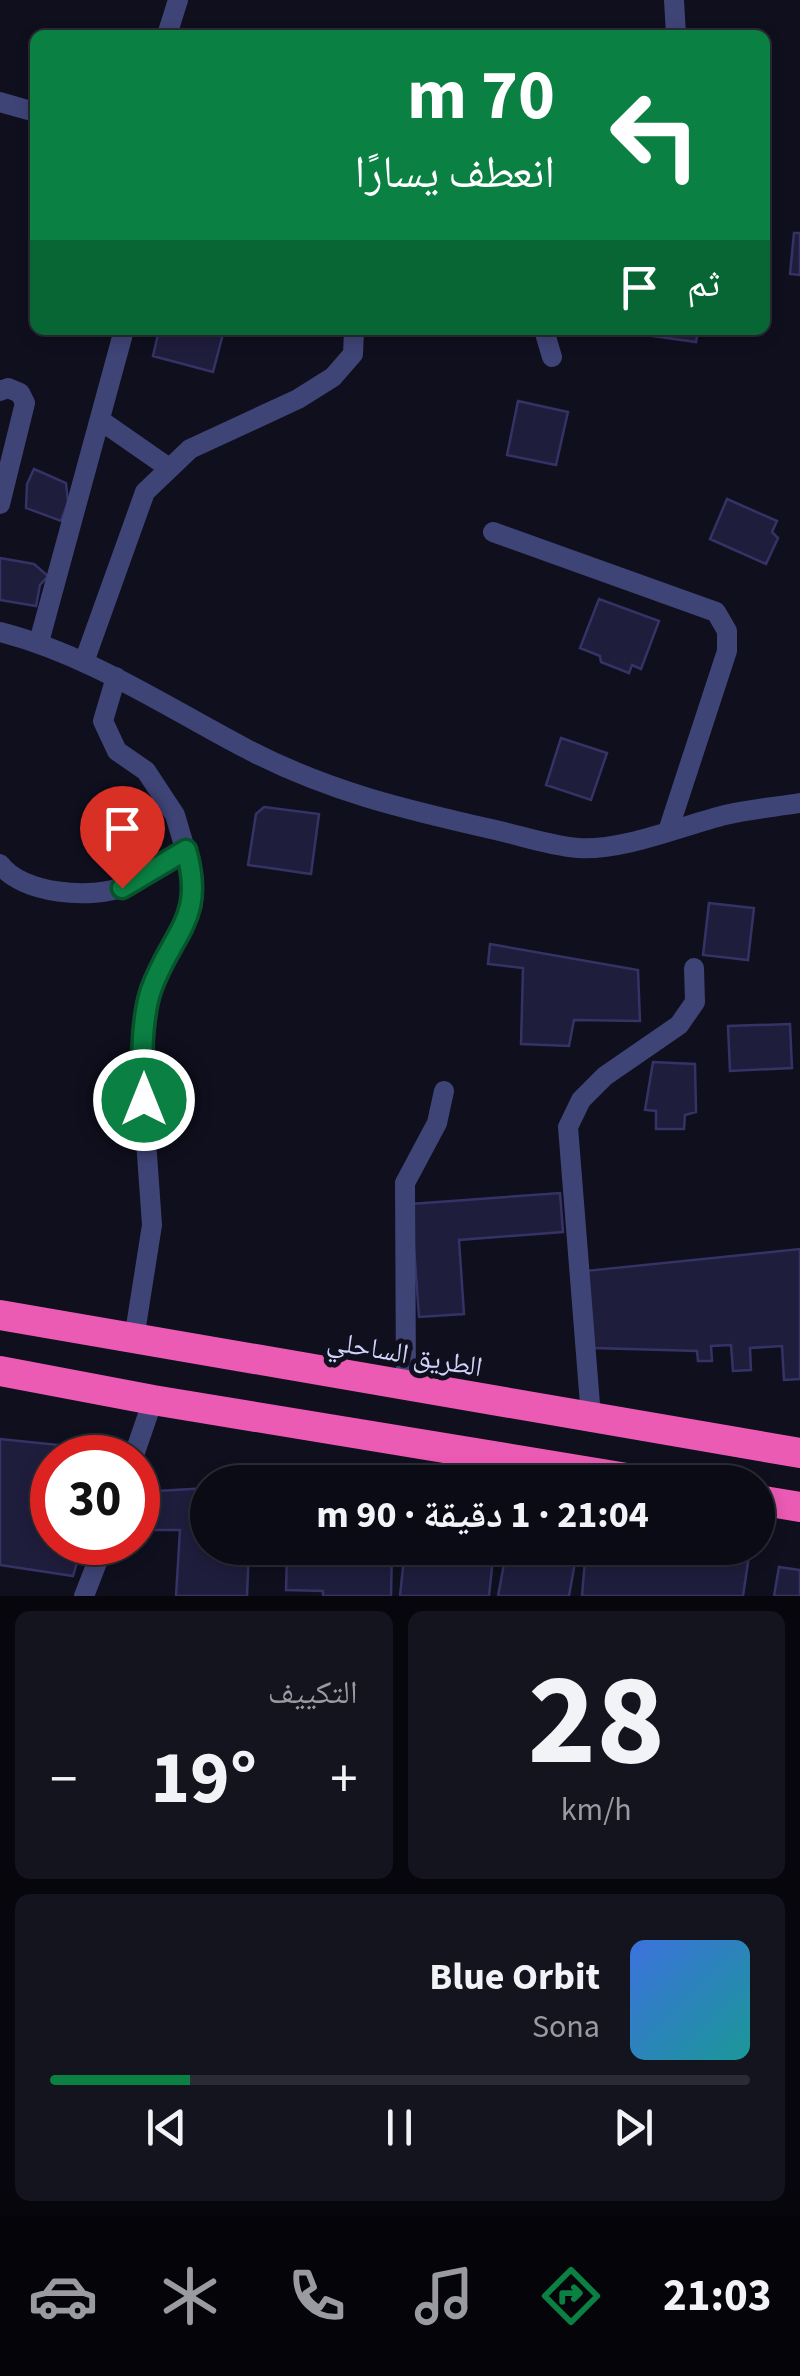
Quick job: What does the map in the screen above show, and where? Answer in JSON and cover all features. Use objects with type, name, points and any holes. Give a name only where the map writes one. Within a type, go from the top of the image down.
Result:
[{"type":"highway","name":"الطريق الساحلي","points":[[0,1314],[800,1453]]},
{"type":"highway","points":[[0,1371],[548,1465]]},
{"type":"highway","points":[[775,1503],[800,1507]]},
{"type":"street","points":[[169,30],[178,0]]},
{"type":"street","points":[[674,0],[676,30]]},
{"type":"street","points":[[0,102],[30,111]]},
{"type":"street","points":[[38,642],[123,335]]},
{"type":"street","points":[[84,662],[145,492],[190,449],[298,399],[334,377],[353,354],[354,335]]},
{"type":"street","points":[[545,335],[552,357]]},
{"type":"street","points":[[0,391],[8,388],[20,393],[25,404],[0,504]]},
{"type":"street","points":[[100,420],[169,468]]},
{"type":"street","points":[[493,532],[716,612],[727,631],[727,651],[668,831]]},
{"type":"street","points":[[0,632],[38,642],[116,677],[248,750],[313,779],[434,818],[580,848],[605,846],[728,814],[800,803]]},
{"type":"street","points":[[116,677],[104,722],[116,751],[146,771],[175,814],[194,879],[193,904],[150,993],[141,1070],[152,1226],[134,1338]]},
{"type":"street","points":[[0,864],[8,875],[65,894],[122,888],[186,850]]},
{"type":"street","points":[[591,1418],[568,1126],[582,1100],[605,1076],[680,1025],[694,1002],[694,968]]},
{"type":"street","points":[[406,1386],[405,1183],[438,1124],[444,1091]]},
{"type":"street","points":[[142,1435],[153,1400]]},
{"type":"street","points":[[84,1596],[96,1565]]},
{"type":"building","points":[[794,233],[800,233],[800,275],[790,274]]},
{"type":"building","points":[[158,335],[223,335],[213,372],[153,356]]},
{"type":"building","points":[[645,335],[697,335],[696,342]]},
{"type":"building","points":[[518,401],[568,412],[556,465],[507,455]]},
{"type":"building","points":[[34,469],[66,483],[68,502],[61,521],[26,508],[27,484]]},
{"type":"building","points":[[727,499],[777,521],[772,532],[778,538],[766,564],[710,539]]},
{"type":"building","points":[[0,558],[34,564],[48,576],[40,585],[36,606],[0,600]]},
{"type":"building","points":[[599,599],[659,621],[641,669],[632,665],[629,673],[580,648]]},
{"type":"building","points":[[561,738],[607,753],[591,800],[546,785]]},
{"type":"building","points":[[264,807],[319,814],[311,874],[248,865],[256,814]]},
{"type":"building","points":[[709,903],[754,908],[748,960],[703,955]]},
{"type":"building","points":[[490,944],[638,970],[640,1021],[574,1020],[569,1046],[521,1044],[523,968],[488,964]]},
{"type":"building","points":[[790,1024],[792,1068],[730,1071],[728,1026]]},
{"type":"building","points":[[653,1062],[695,1064],[696,1112],[685,1115],[684,1129],[656,1129],[656,1111],[645,1110]]},
{"type":"building","points":[[560,1193],[563,1232],[459,1240],[464,1314],[419,1317],[411,1204]]},
{"type":"building","points":[[800,1249],[800,1379],[784,1380],[782,1346],[750,1348],[751,1370],[733,1371],[731,1345],[711,1346],[712,1361],[698,1361],[697,1351],[594,1348],[585,1271]]},
{"type":"building","points":[[0,1439],[30,1442],[30,1565],[76,1565],[73,1576],[0,1565]]},
{"type":"building","points":[[190,1489],[190,1565],[248,1565],[247,1596],[176,1596],[180,1530],[160,1530],[160,1491]]},
{"type":"building","points":[[287,1565],[392,1565],[391,1596],[323,1596],[323,1591],[286,1590]]},
{"type":"building","points":[[403,1565],[492,1565],[489,1596],[400,1596]]},
{"type":"building","points":[[504,1565],[575,1565],[569,1596],[498,1596]]},
{"type":"building","points":[[585,1565],[748,1565],[743,1596],[582,1596]]},
{"type":"building","points":[[779,1567],[800,1570],[800,1596],[774,1596]]},
{"type":"route","points":[[122,888],[186,850],[194,879],[193,904],[150,993],[141,1070],[144,1100]]}]
